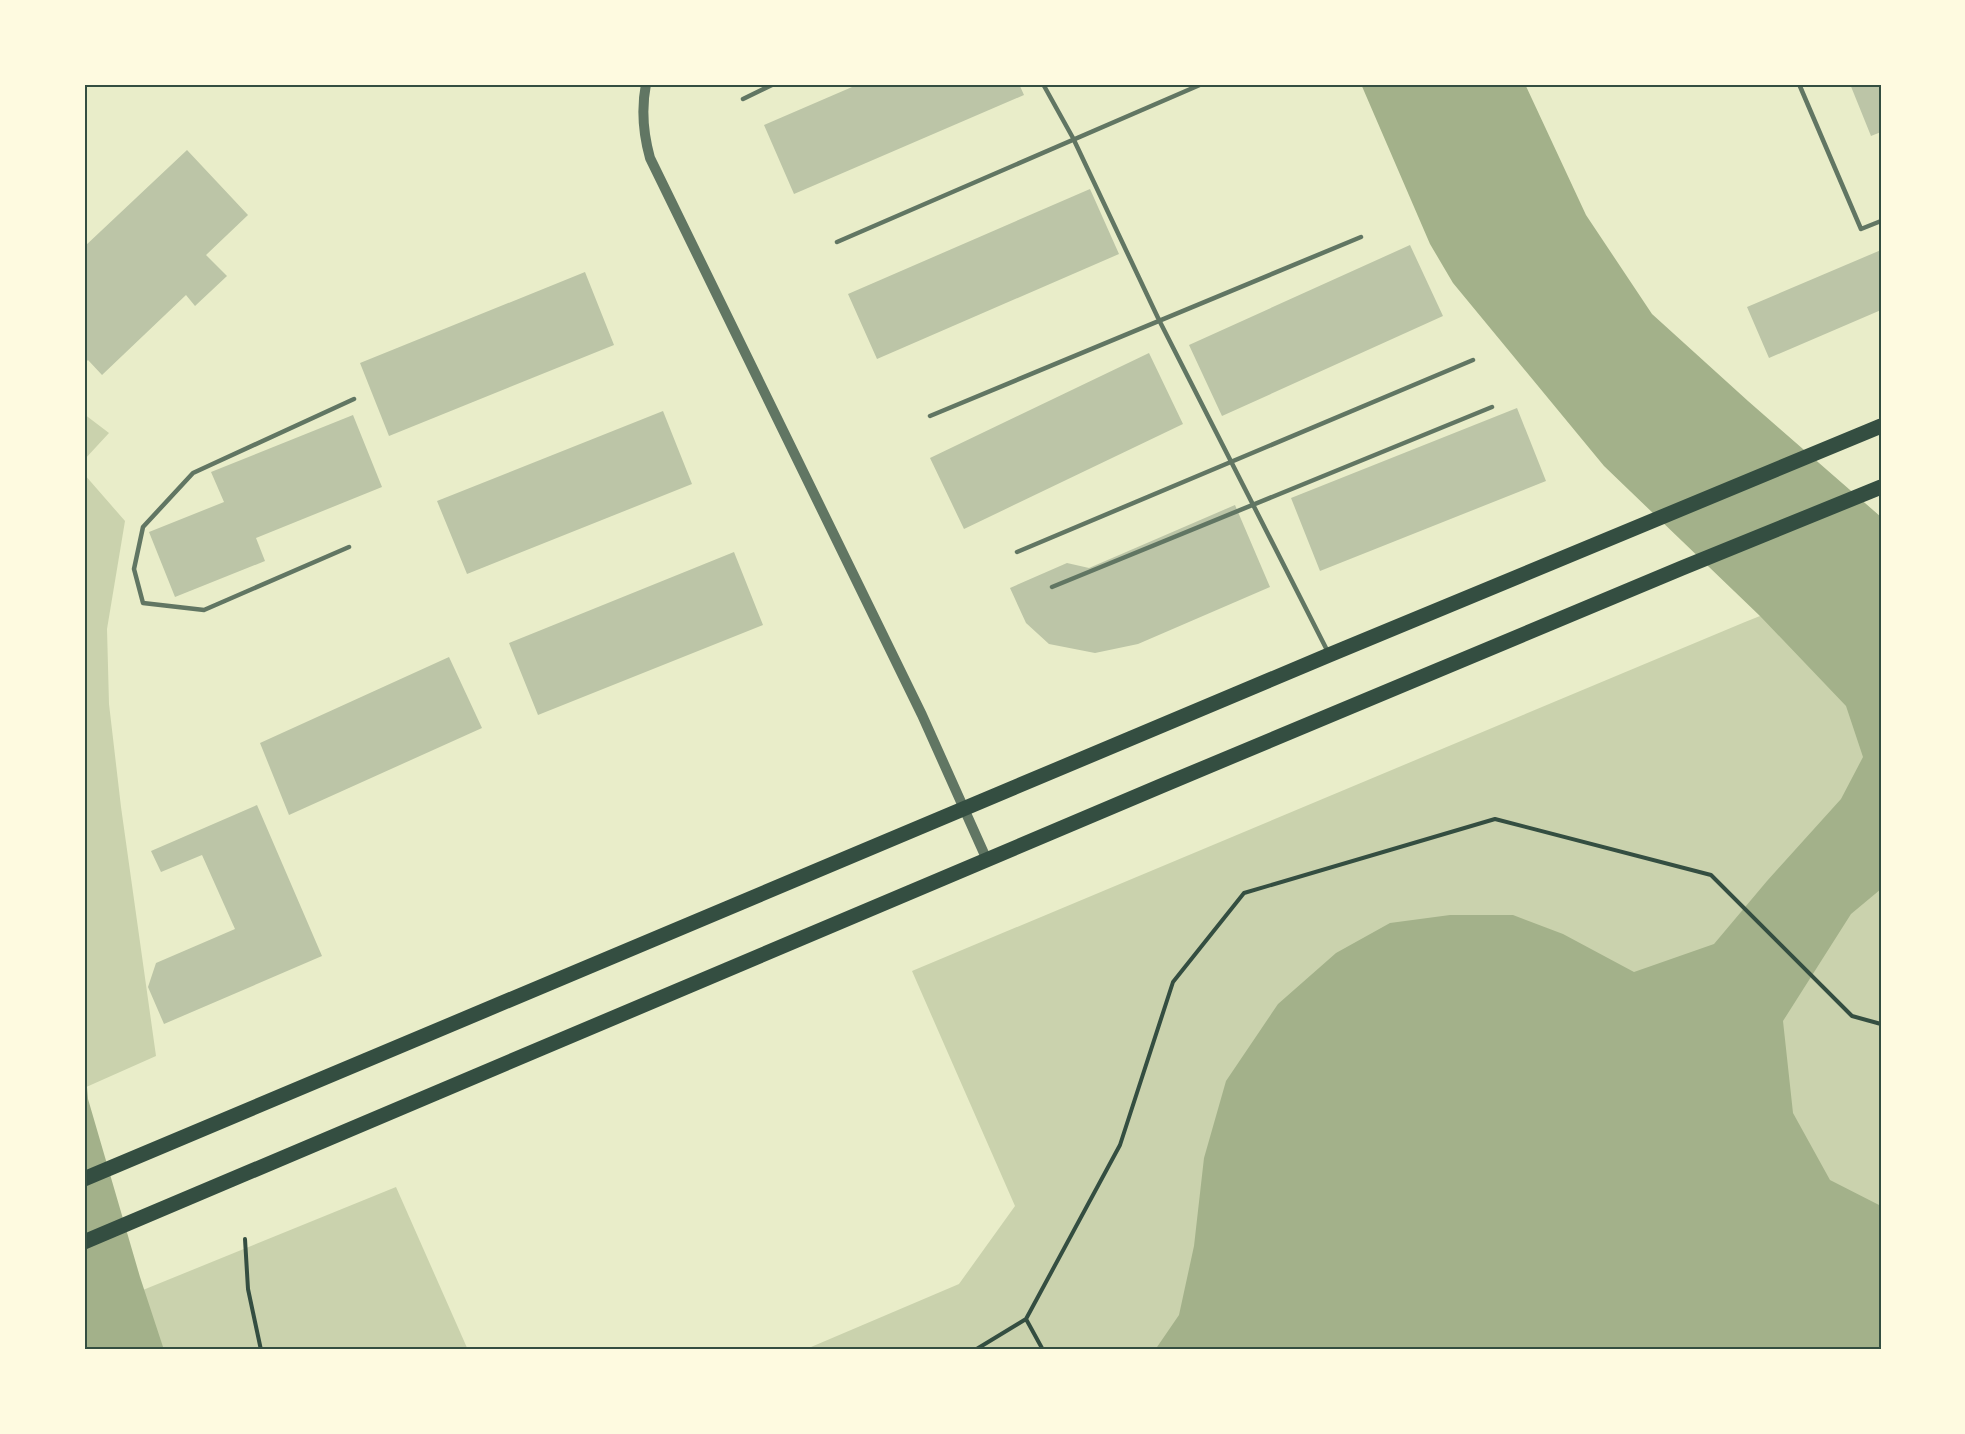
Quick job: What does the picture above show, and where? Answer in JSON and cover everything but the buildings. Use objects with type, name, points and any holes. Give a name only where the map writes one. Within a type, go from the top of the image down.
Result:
[{"type":"main road","points":[[84,1179],[1329,655],[1881,426]]},
{"type":"main road","points":[[84,1242],[987,860],[1877,488]]},
{"type":"street","points":[[646,84],[642,115],[644,137],[650,158],[916,705],[987,860]]},
{"type":"lane","points":[[743,99],[774,84]]},
{"type":"lane","points":[[1043,84],[1073,138],[1160,320],[1329,655]]},
{"type":"lane","points":[[837,242],[1202,84]]},
{"type":"lane","points":[[1799,84],[1861,229],[1881,221]]},
{"type":"lane","points":[[930,416],[1361,237]]},
{"type":"lane","points":[[1017,552],[1473,360]]},
{"type":"lane","points":[[349,547],[204,610],[144,603],[134,569],[143,527],[193,473],[354,399]]},
{"type":"lane","points":[[1052,587],[1492,407]]},
{"type":"path","points":[[975,1350],[1026,1319],[1120,1144],[1173,982],[1244,893],[1495,819],[1711,876],[1852,1016],[1881,1024]]},
{"type":"path","points":[[245,1239],[248,1289],[261,1350]]},
{"type":"path","points":[[1026,1319],[1043,1350]]},
{"type":"shaded area","points":[[1361,84],[1525,84],[1586,215],[1652,314],[1881,517],[1881,889],[1851,914],[1783,1021],[1793,1113],[1830,1180],[1881,1206],[1881,1350],[1155,1350],[1179,1315],[1194,1246],[1204,1158],[1226,1081],[1278,1004],[1336,953],[1390,923],[1450,915],[1513,915],[1563,934],[1634,972],[1714,944],[1841,799],[1863,757],[1846,706],[1760,616],[1604,466],[1453,283],[1430,244]]},
{"type":"shaded area","points":[[84,414],[109,433],[84,460]]},
{"type":"shaded area","points":[[84,474],[125,521],[107,629],[109,704],[156,1056],[84,1088]]},
{"type":"shaded area","points":[[1881,568],[1881,1350],[804,1350],[959,1284],[1015,1206],[912,971],[1745,622]]},
{"type":"shaded area","points":[[84,1051],[88,1099],[140,1277],[164,1350],[84,1350]]},
{"type":"shaded area","points":[[396,1187],[468,1350],[84,1350],[84,1314]]}]
